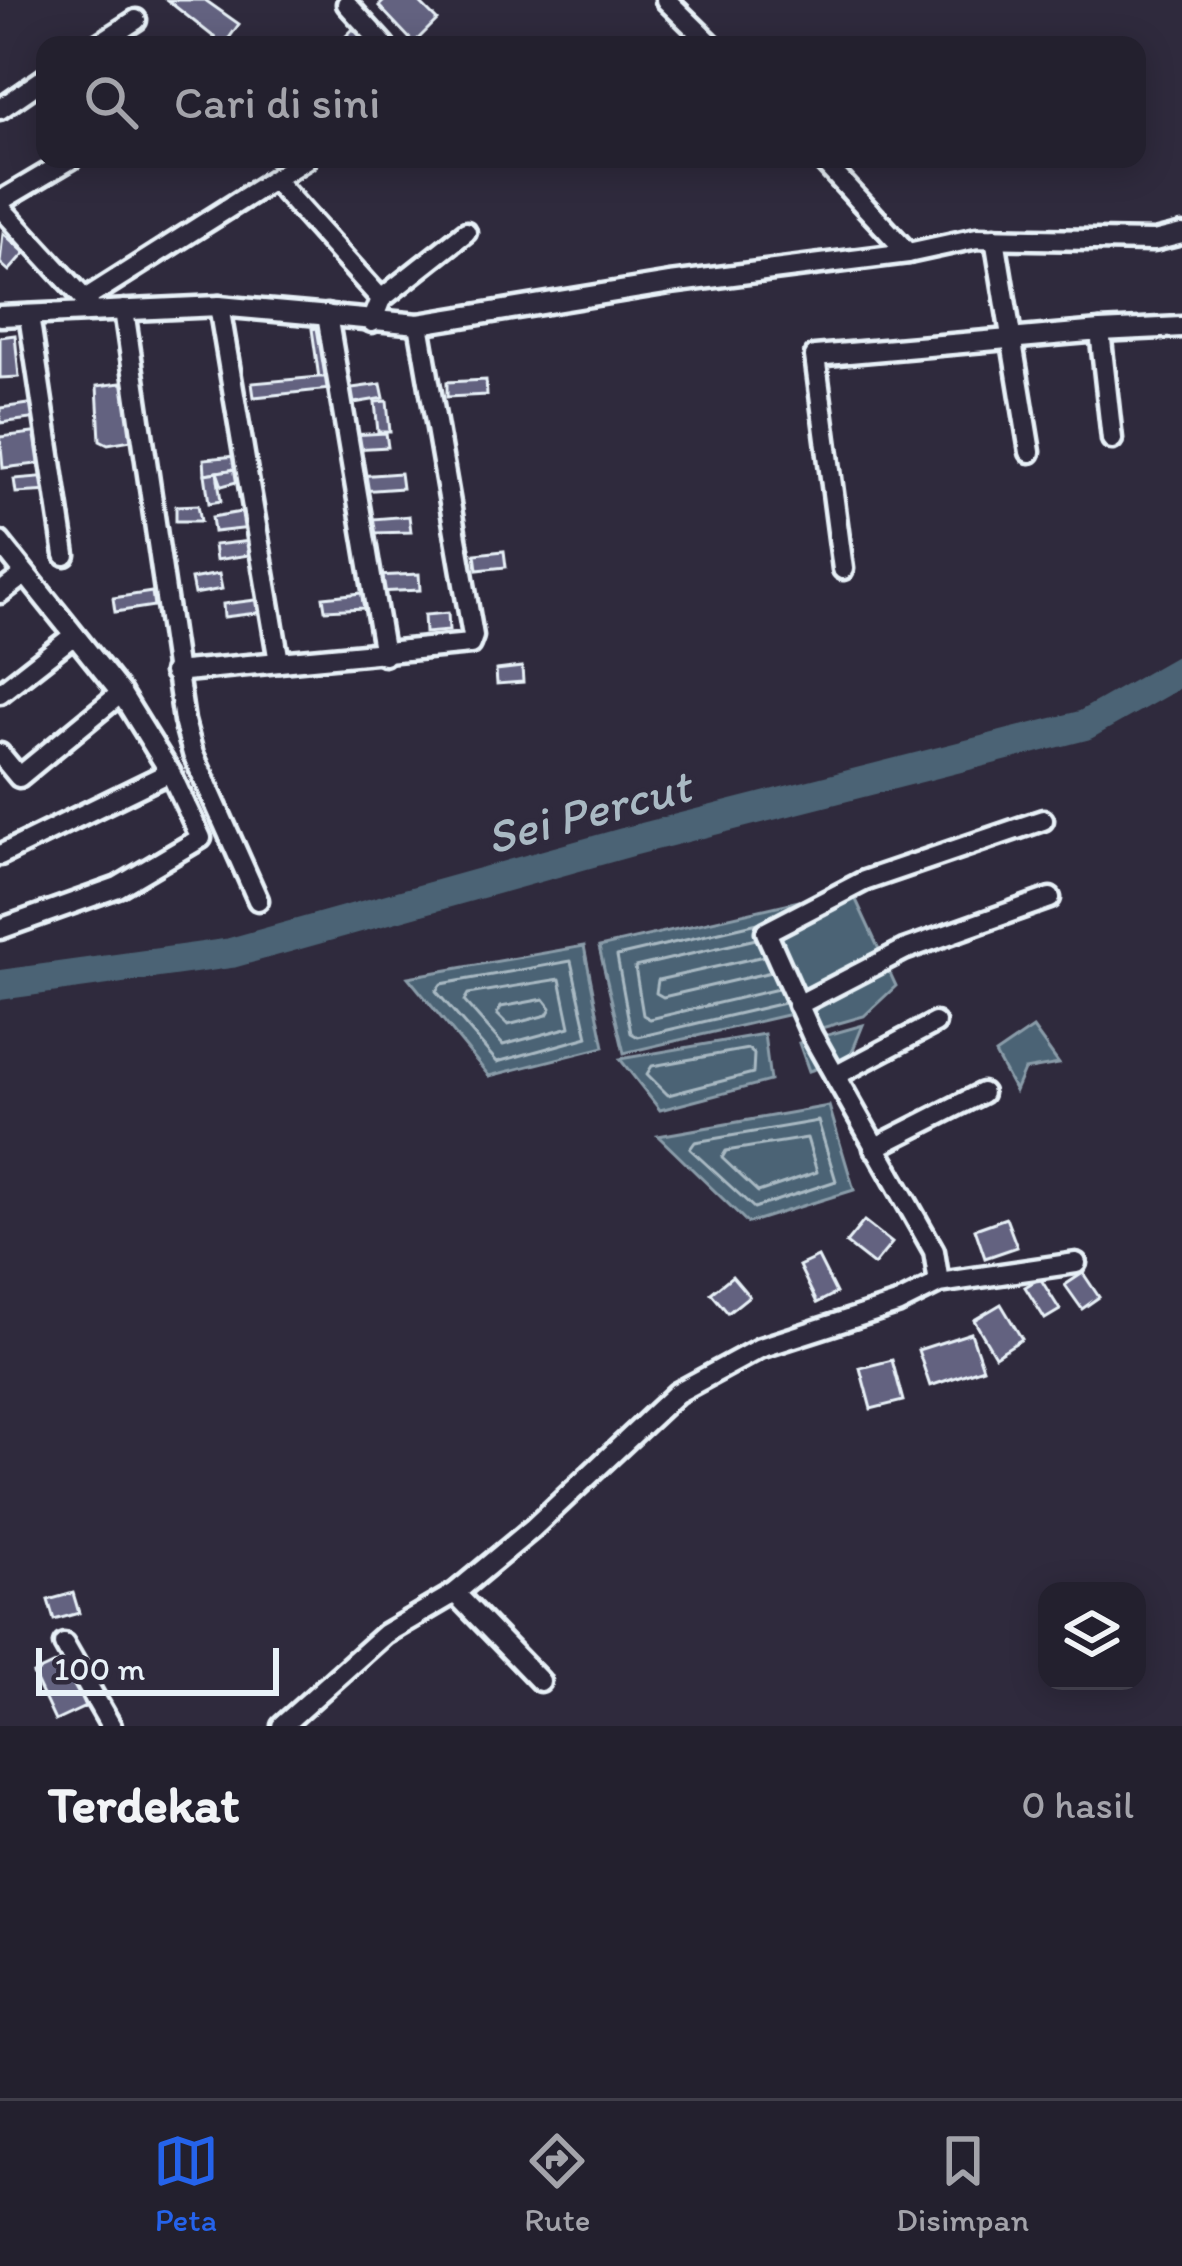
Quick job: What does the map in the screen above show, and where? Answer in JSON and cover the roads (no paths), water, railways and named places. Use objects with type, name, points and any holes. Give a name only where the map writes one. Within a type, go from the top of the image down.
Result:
[{"type":"street","points":[[666,0],[703,36]]},
{"type":"street","points":[[347,4],[376,36]]},
{"type":"street","points":[[111,36],[136,20]]},
{"type":"street","points":[[0,109],[36,84]]},
{"type":"street","points":[[57,168],[0,204],[89,303],[124,310],[219,306],[419,324],[995,238],[1154,241],[1182,234]]},
{"type":"street","points":[[0,316],[89,303],[294,168]]},
{"type":"street","points":[[829,168],[908,253]]},
{"type":"street","points":[[276,182],[381,299]]},
{"type":"street","points":[[372,322],[381,299],[466,232]]},
{"type":"street","points":[[995,238],[1030,452]]},
{"type":"street","points":[[219,306],[278,662]]},
{"type":"street","points":[[124,310],[174,672],[193,754],[258,900]]},
{"type":"street","points":[[28,315],[65,555]]},
{"type":"street","points":[[327,315],[384,656]]},
{"type":"street","points":[[174,672],[464,647],[473,636],[419,324]]},
{"type":"street","points":[[843,569],[815,356],[1182,327]]},
{"type":"street","points":[[1100,331],[1112,439]]},
{"type":"street","points":[[0,542],[121,693],[170,772],[201,838],[118,887],[0,929]]},
{"type":"street","points":[[0,593],[25,574]]},
{"type":"street","points":[[0,693],[74,634]]},
{"type":"street","points":[[0,754],[19,777],[121,693]]},
{"type":"street","points":[[0,855],[170,772]]},
{"type":"street","points":[[939,1283],[934,1251],[835,1076],[766,932],[864,881],[1043,820]]},
{"type":"street","points":[[798,1005],[904,950],[1050,898]]},
{"type":"street","points":[[835,1076],[934,1023]]},
{"type":"street","points":[[874,1148],[982,1093]]},
{"type":"street","points":[[282,1726],[385,1634],[454,1593],[677,1393],[705,1376],[760,1348],[897,1304],[939,1283],[1076,1263]]},
{"type":"street","points":[[454,1593],[540,1681]]},
{"type":"street","points":[[64,1644],[111,1726]]},
{"type":"water","points":[[851,889],[896,986],[864,1016],[804,1033],[791,1014],[624,1053],[599,947]]},
{"type":"water","points":[[584,946],[604,1047],[489,1076],[408,977]]},
{"type":"water","points":[[863,1025],[850,1057],[809,1071],[799,1043]]},
{"type":"water","points":[[1033,1028],[1059,1064],[1024,1070],[1015,1091],[995,1054]]},
{"type":"water","points":[[764,1034],[770,1081],[660,1110],[620,1059]]},
{"type":"water","points":[[829,1106],[854,1190],[748,1223],[658,1136]]},
{"type":"waterway","name":"Sei Percut","points":[[0,985],[231,953],[631,841],[1085,725],[1182,670]]}]
